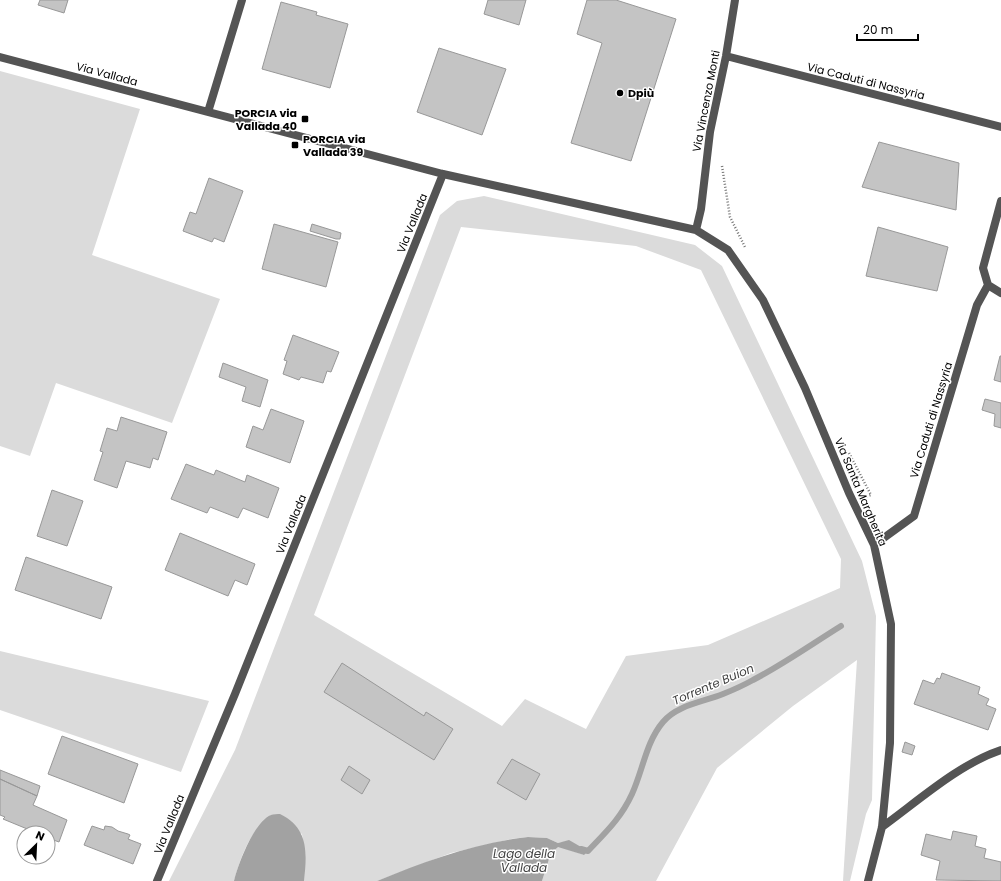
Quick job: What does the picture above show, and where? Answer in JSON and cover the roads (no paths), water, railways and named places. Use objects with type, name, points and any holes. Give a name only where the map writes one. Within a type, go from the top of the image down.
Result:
[{"type":"street","points":[[208,112],[242,0]]},
{"type":"street","name":"Via Vincenzo Monti","points":[[696,230],[701,209],[710,132],[726,56],[735,0]]},
{"type":"street","name":"Via Caduti di Nassyria","points":[[726,56],[1001,127]]},
{"type":"street","name":"Via Vallada","points":[[0,57],[443,174],[696,230]]},
{"type":"street","name":"Via Vallada","points":[[157,881],[238,686],[443,174]]},
{"type":"street","points":[[1001,201],[983,268],[988,285],[1001,293]]},
{"type":"street","name":"Via Santa Margherita","points":[[696,230],[728,250],[763,300],[805,388],[874,545],[891,624],[890,743],[882,827],[868,881]]},
{"type":"street","name":"Via Caduti di Nassyria","points":[[874,545],[914,516],[977,305],[988,285]]},
{"type":"street","points":[[882,827],[955,774],[989,754],[1001,750]]},
{"type":"water","points":[[274,814],[280,814],[296,826],[304,842],[306,861],[304,881],[234,881],[243,854],[253,834],[265,819]]},
{"type":"water","name":"Lago della Vallada","points":[[528,837],[547,838],[558,843],[569,840],[588,851],[584,855],[558,847],[551,853],[542,881],[377,881],[470,848]]},
{"type":"waterway","name":"Torrente Buion","points":[[581,849],[588,851],[613,824],[628,803],[653,738],[657,730],[669,716],[683,708],[723,694],[750,682],[787,661],[841,626]]},
{"type":"place","name":"Dpiù","points":[[620,93]]},
{"type":"place","name":"PORCIA via Vallada 40","points":[[305,119]]},
{"type":"place","name":"PORCIA via Vallada 39","points":[[295,145]]}]
